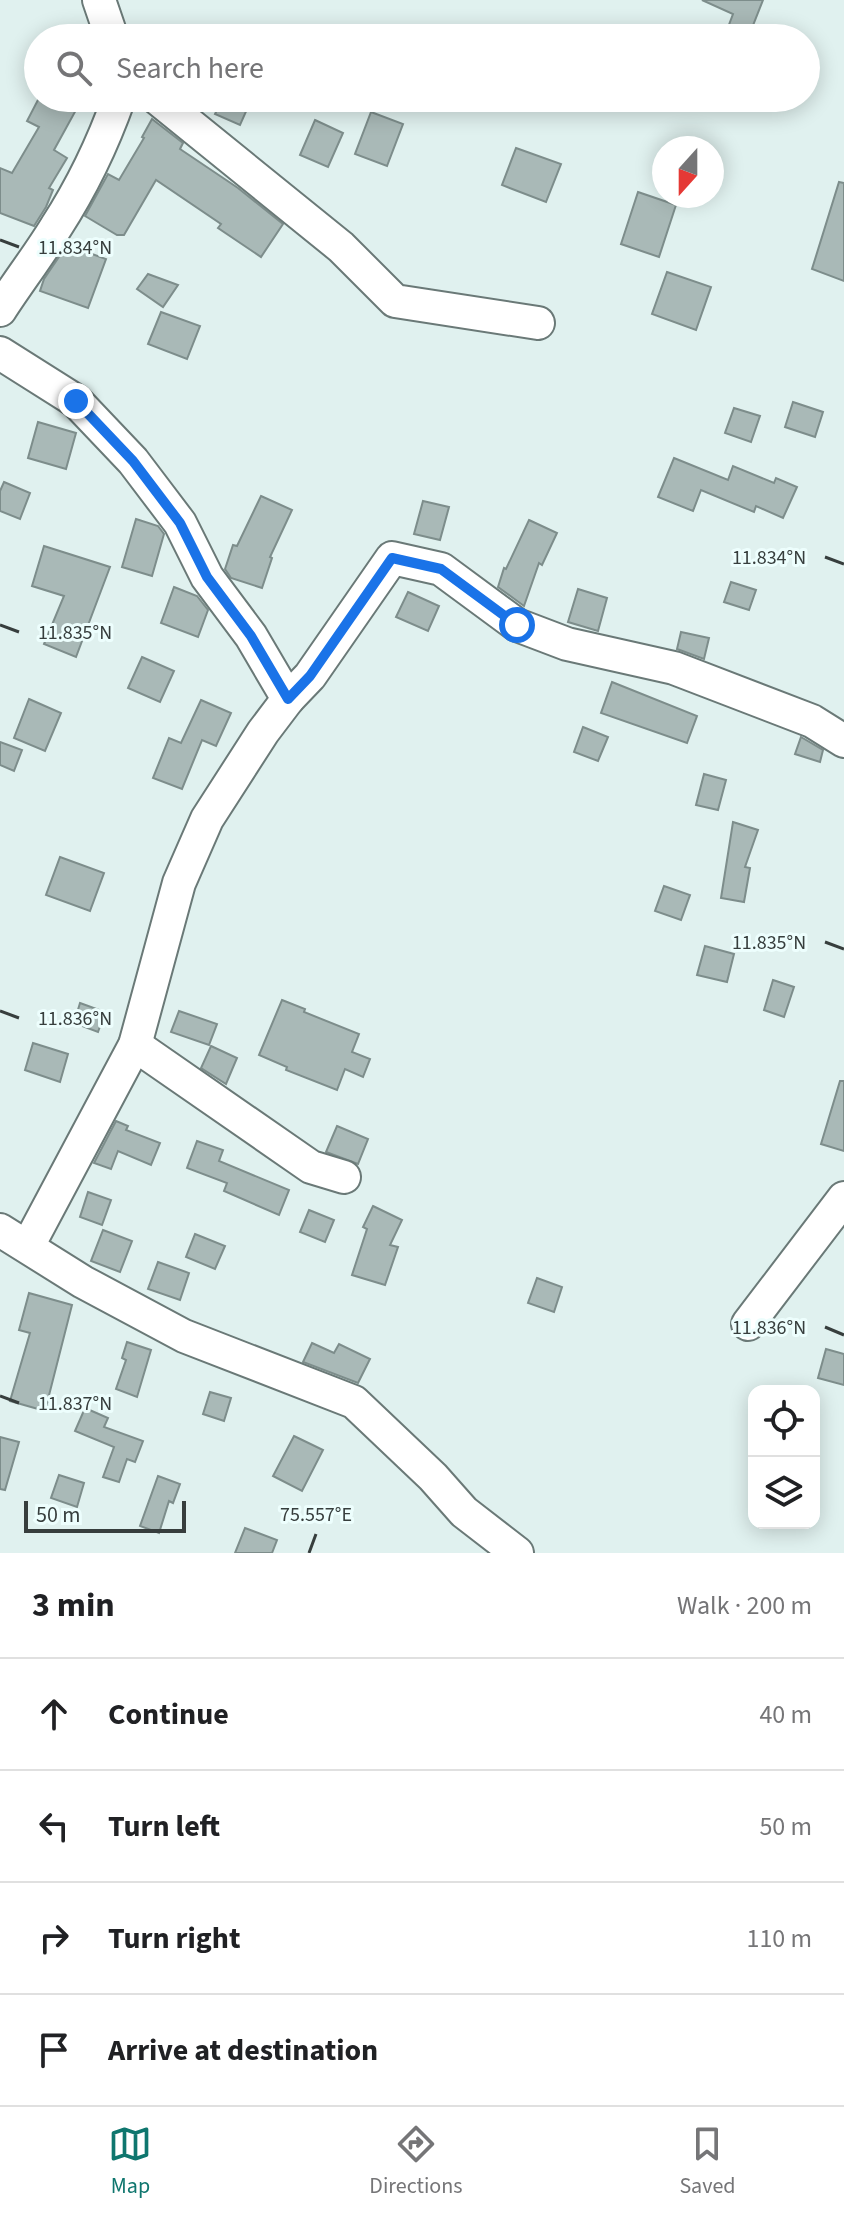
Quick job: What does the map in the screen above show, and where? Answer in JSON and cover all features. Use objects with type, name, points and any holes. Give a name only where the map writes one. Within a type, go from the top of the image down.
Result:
[{"type":"street","points":[[99,0],[107,24]]},
{"type":"street","points":[[0,310],[55,229],[82,182],[114,112]]},
{"type":"street","points":[[174,112],[341,247],[395,301],[538,323]]},
{"type":"street","points":[[0,353],[76,401],[133,461],[180,523],[207,577],[251,636],[288,699]]},
{"type":"street","points":[[28,1246],[135,1045],[179,883],[207,819],[263,732],[310,676],[392,558],[441,569],[517,625],[567,644],[674,668],[812,721],[844,741]]},
{"type":"street","points":[[135,1045],[311,1167],[344,1177]]},
{"type":"street","points":[[748,1324],[844,1198]]},
{"type":"street","points":[[0,1230],[83,1282],[184,1336],[354,1402],[433,1477],[464,1512],[517,1553]]},
{"type":"building","points":[[702,0],[763,0],[754,24],[729,24],[733,14]]},
{"type":"building","points":[[32,112],[75,112],[54,150],[67,158],[49,188],[53,190],[34,226],[0,213],[0,168],[12,173],[39,127],[27,121]]},
{"type":"building","points":[[216,112],[246,112],[240,125]]},
{"type":"building","points":[[371,112],[403,124],[387,166],[355,154]]},
{"type":"building","points":[[152,119],[183,143],[180,149],[238,188],[283,224],[261,257],[218,228],[221,224],[156,180],[124,235],[117,235],[85,216],[108,174],[119,180]]},
{"type":"building","points":[[315,120],[343,133],[328,167],[300,155]]},
{"type":"building","points":[[516,148],[561,164],[546,202],[502,185]]},
{"type":"building","points":[[839,182],[844,183],[844,281],[812,269]]},
{"type":"building","points":[[638,192],[652,197],[652,208],[675,208],[659,257],[621,244]]},
{"type":"building","points":[[67,245],[106,259],[88,308],[40,291],[44,279]]},
{"type":"building","points":[[667,272],[711,287],[696,330],[652,314]]},
{"type":"building","points":[[148,274],[178,285],[163,307],[137,289]]},
{"type":"building","points":[[161,312],[200,326],[187,359],[148,344]]},
{"type":"building","points":[[793,402],[823,412],[815,437],[785,427]]},
{"type":"building","points":[[734,408],[760,416],[751,442],[725,433]]},
{"type":"building","points":[[38,422],[76,433],[66,469],[28,458]]},
{"type":"building","points":[[674,458],[728,480],[733,466],[774,483],[776,478],[797,487],[783,518],[756,506],[754,512],[701,490],[693,511],[658,497]]},
{"type":"building","points":[[4,482],[30,493],[20,519],[0,511],[0,491]]},
{"type":"building","points":[[261,496],[292,510],[270,557],[262,588],[231,578],[225,569],[233,545],[237,546]]},
{"type":"building","points":[[423,501],[449,507],[440,540],[414,534]]},
{"type":"building","points":[[136,519],[158,526],[164,534],[152,576],[122,567]]},
{"type":"building","points":[[529,520],[557,533],[542,565],[539,563],[524,606],[498,587],[504,568]]},
{"type":"building","points":[[44,546],[110,567],[76,657],[44,644],[64,596],[32,586]]},
{"type":"building","points":[[731,582],[756,590],[749,610],[724,602]]},
{"type":"building","points":[[174,587],[197,596],[208,610],[198,637],[161,623]]},
{"type":"building","points":[[578,589],[607,598],[598,631],[568,622]]},
{"type":"building","points":[[408,592],[439,606],[428,631],[396,617]]},
{"type":"building","points":[[681,632],[709,638],[704,659],[677,649]]},
{"type":"building","points":[[142,657],[174,671],[160,702],[128,688]]},
{"type":"building","points":[[612,682],[697,716],[687,743],[601,713]]},
{"type":"building","points":[[29,699],[61,713],[45,751],[14,738]]},
{"type":"building","points":[[201,700],[231,713],[216,746],[202,740],[182,789],[153,778],[169,738],[181,743]]},
{"type":"building","points":[[583,727],[608,737],[598,761],[574,752]]},
{"type":"building","points":[[801,737],[823,750],[820,762],[795,754]]},
{"type":"building","points":[[0,742],[22,750],[14,771],[0,765]]},
{"type":"building","points":[[704,774],[726,780],[718,810],[696,805]]},
{"type":"building","points":[[733,822],[758,830],[745,867],[750,868],[744,902],[721,898]]},
{"type":"building","points":[[60,857],[104,873],[90,911],[46,895]]},
{"type":"building","points":[[664,886],[690,895],[681,920],[655,911]]},
{"type":"building","points":[[705,946],[734,954],[727,982],[697,975]]},
{"type":"building","points":[[773,980],[794,987],[784,1017],[764,1010]]},
{"type":"building","points":[[282,1000],[359,1034],[352,1052],[370,1059],[363,1077],[345,1069],[337,1090],[286,1070],[287,1067],[259,1055]]},
{"type":"building","points":[[80,1003],[105,1012],[98,1032],[74,1023]]},
{"type":"building","points":[[179,1011],[217,1024],[209,1045],[171,1032]]},
{"type":"building","points":[[33,1043],[68,1054],[60,1082],[25,1070]]},
{"type":"building","points":[[211,1046],[237,1058],[226,1084],[201,1068]]},
{"type":"building","points":[[840,1081],[844,1081],[844,1151],[821,1144]]},
{"type":"building","points":[[116,1121],[128,1126],[126,1130],[160,1143],[151,1165],[118,1151],[111,1169],[94,1163]]},
{"type":"building","points":[[337,1126],[368,1139],[358,1164],[326,1152]]},
{"type":"building","points":[[197,1141],[223,1150],[219,1161],[289,1190],[279,1215],[224,1191],[227,1183],[187,1168]]},
{"type":"building","points":[[88,1192],[111,1200],[102,1225],[80,1217]]},
{"type":"building","points":[[373,1206],[402,1220],[390,1245],[398,1247],[385,1285],[352,1275],[367,1229],[363,1227]]},
{"type":"building","points":[[309,1210],[334,1220],[325,1242],[300,1232]]},
{"type":"building","points":[[103,1230],[132,1241],[120,1272],[91,1261]]},
{"type":"building","points":[[195,1234],[225,1246],[215,1269],[186,1257]]},
{"type":"building","points":[[158,1262],[189,1273],[180,1300],[148,1289]]},
{"type":"building","points":[[537,1278],[562,1287],[554,1312],[528,1303]]},
{"type":"building","points":[[29,1293],[72,1305],[45,1411],[10,1401],[30,1333],[19,1330]]},
{"type":"building","points":[[127,1342],[151,1350],[137,1397],[116,1389],[126,1360],[122,1358]]},
{"type":"building","points":[[312,1343],[334,1353],[339,1344],[370,1359],[358,1383],[303,1362]]},
{"type":"building","points":[[826,1349],[844,1354],[844,1385],[818,1378]]},
{"type":"building","points":[[210,1392],[231,1398],[224,1421],[203,1414]]},
{"type":"building","points":[[85,1408],[108,1418],[104,1427],[143,1441],[135,1462],[127,1459],[119,1482],[103,1477],[114,1447],[75,1431]]},
{"type":"building","points":[[294,1436],[323,1450],[302,1491],[273,1476]]},
{"type":"building","points":[[0,1437],[19,1442],[5,1490],[0,1489]]},
{"type":"building","points":[[59,1475],[84,1483],[77,1507],[51,1498]]},
{"type":"building","points":[[158,1476],[180,1484],[173,1503],[169,1501],[159,1533],[140,1526]]},
{"type":"building","points":[[245,1528],[277,1540],[272,1553],[235,1553]]},
{"type":"route","points":[[76,401],[133,461],[180,523],[207,577],[251,636],[288,699],[310,676],[392,558],[441,569],[517,625]]}]
